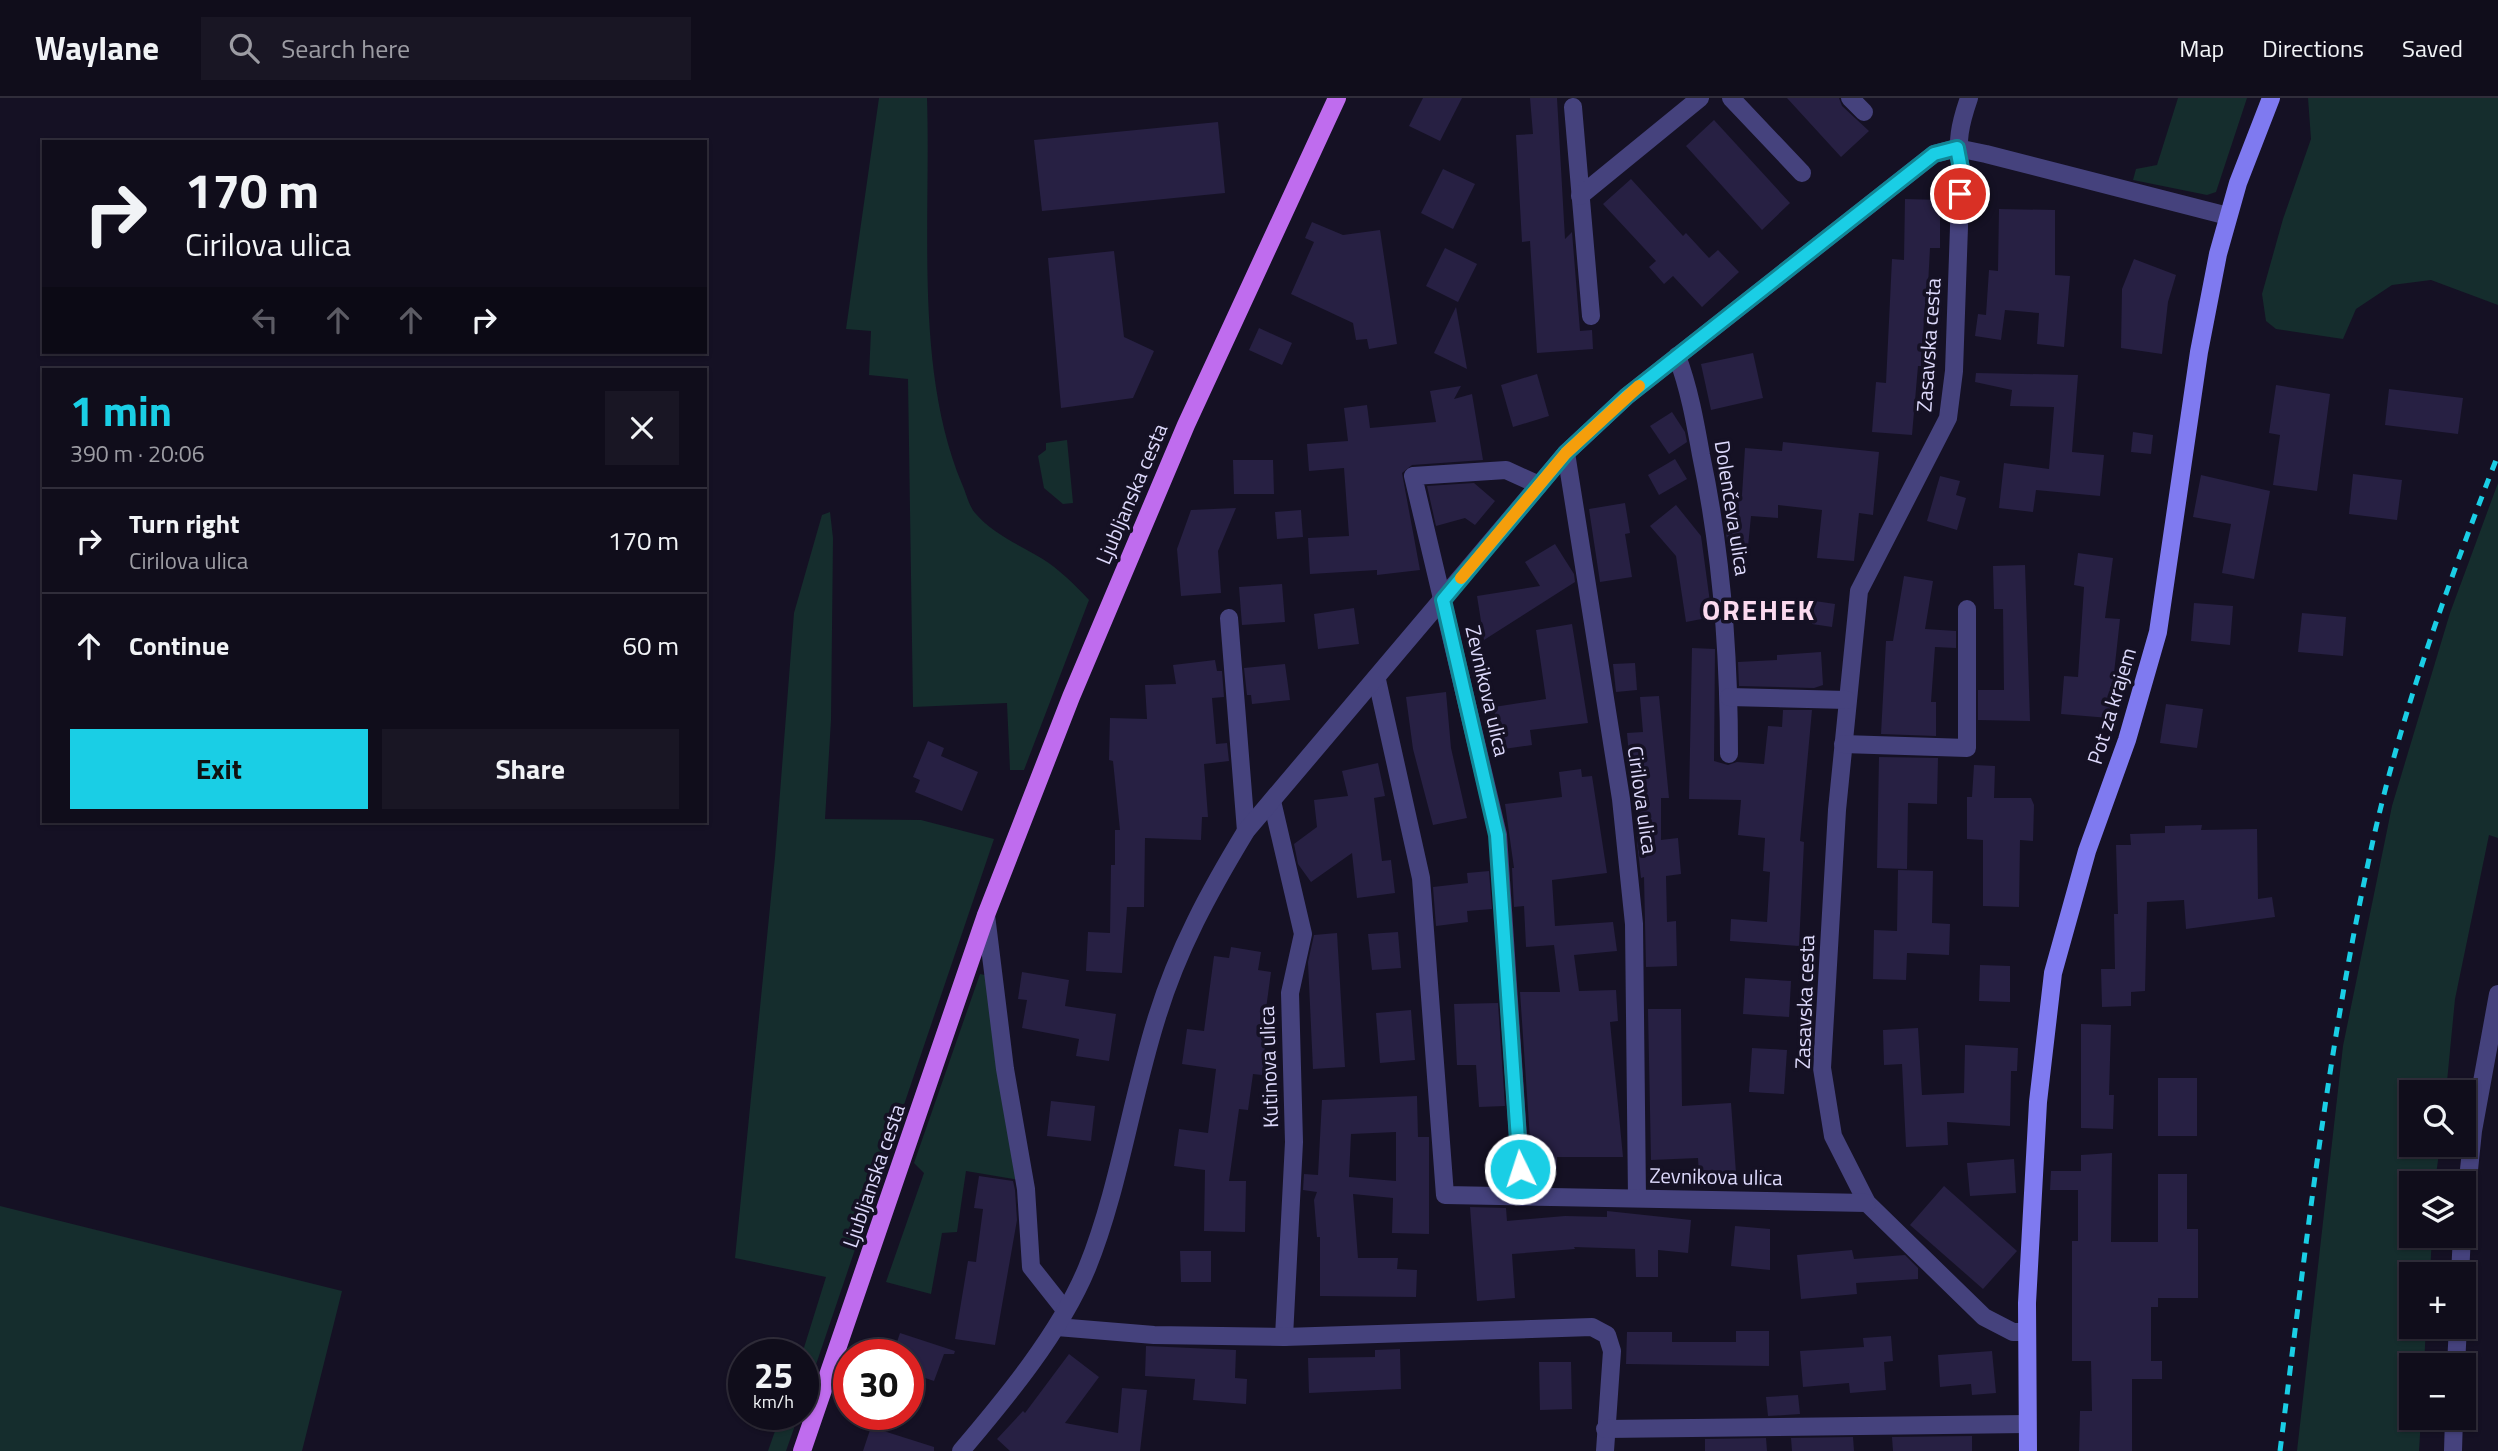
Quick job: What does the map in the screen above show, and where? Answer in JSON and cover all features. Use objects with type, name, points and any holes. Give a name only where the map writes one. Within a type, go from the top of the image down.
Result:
[{"type":"main road","name":"Ljubljanska cesta","points":[[802,1451],[986,915],[1143,523],[1307,158],[1337,98]]},
{"type":"street","points":[[1580,196],[1678,107],[1700,98]]},
{"type":"street","points":[[1731,98],[1802,173]]},
{"type":"street","points":[[1850,98],[1864,112]]},
{"type":"street","name":"Zasavska cesta","points":[[1969,98],[1959,128],[1957,148],[1961,169],[1954,371],[1948,418],[1859,591],[1843,744],[1822,1068],[1833,1136],[1867,1203],[1984,1317],[2013,1332],[2027,1332]]},
{"type":"street","name":"Pot za krajem","points":[[2027,1332],[2038,1102],[2053,973],[2087,851],[2127,740],[2158,632],[2199,352],[2228,216],[2271,98]]},
{"type":"street","points":[[1573,107],[1591,316]]},
{"type":"street","points":[[1443,600],[1566,453],[1627,396],[1934,154],[1957,148],[2228,216]]},
{"type":"street","name":"Dolenčeva ulica","points":[[1677,356],[1687,383],[1716,524],[1729,697],[1728,754]]},
{"type":"street","name":"Cirilova ulica","points":[[1566,453],[1620,799],[1634,924],[1637,1198]]},
{"type":"street","points":[[1443,600],[1413,476],[1506,470],[1539,485]]},
{"type":"street","name":"Zevnikova ulica","points":[[1443,600],[1497,835],[1522,1197]]},
{"type":"street","name":"Zevnikova ulica","points":[[1443,600],[1377,680],[1421,878],[1445,1195],[1867,1203]]},
{"type":"street","points":[[1843,744],[1967,748],[1967,609]]},
{"type":"street","points":[[1229,618],[1246,831]]},
{"type":"street","points":[[961,1451],[1057,1327],[1087,1268],[1157,1017],[1190,928],[1246,831],[1377,680]]},
{"type":"street","points":[[1729,697],[1847,700]]},
{"type":"street","name":"Kutinova ulica","points":[[1272,801],[1303,934],[1290,993],[1294,1142],[1284,1337]]},
{"type":"street","name":"Ljubljanska cesta","points":[[986,915],[1005,1069],[1016,1115],[1026,1189],[1031,1267],[1065,1310]]},
{"type":"street","points":[[2469,1171],[2473,1131],[2498,994]]},
{"type":"street","points":[[1057,1327],[1154,1335],[1284,1337],[1591,1327],[1607,1335],[1612,1351],[1605,1451]]},
{"type":"street","points":[[2027,1332],[2028,1451]]},
{"type":"street","points":[[1605,1429],[2027,1424]]},
{"type":"street","points":[[2453,1451],[2454,1430]]},
{"type":"green space","points":[[879,98],[927,98],[927,244],[931,344],[947,439],[969,503],[989,527],[1054,567],[1089,600],[1024,770],[1010,770],[1007,703],[913,707],[908,379],[869,375],[871,331],[846,329]]},
{"type":"green space","points":[[2178,98],[2247,98],[2216,192],[2207,195],[2133,180],[2136,169],[2157,165]]},
{"type":"green space","points":[[2308,98],[2498,98],[2498,305],[2431,280],[2392,285],[2356,309],[2343,339],[2276,329],[2266,321],[2262,294],[2283,219],[2311,139]]},
{"type":"green space","points":[[1067,440],[1073,503],[1063,504],[1044,488],[1038,456],[1046,450],[1046,443]]},
{"type":"green space","points":[[2498,483],[2498,838],[2489,835],[2455,999],[2447,1080],[2399,1080],[2399,1157],[2438,1157],[2437,1171],[2399,1171],[2399,1248],[2431,1248],[2431,1262],[2399,1262],[2399,1339],[2425,1339],[2425,1353],[2399,1353],[2399,1430],[2420,1430],[2419,1451],[2297,1451],[2343,1046],[2392,806],[2450,613]]},
{"type":"green space","points":[[830,512],[833,538],[831,720],[825,819],[921,820],[994,839],[819,1356],[819,1339],[807,1339],[826,1277],[735,1258],[775,857],[794,613],[822,515]]},
{"type":"green space","points":[[980,974],[985,975],[1019,1180],[966,1171],[957,1232],[942,1233],[931,1294],[886,1282],[924,1173],[914,1163]]},
{"type":"green space","points":[[0,1206],[342,1291],[302,1451],[0,1451]]},
{"type":"green space","points":[[775,1430],[793,1430],[786,1451],[768,1451]]},
{"type":"building","points":[[1423,98],[1462,98],[1440,141],[1409,126]]},
{"type":"building","points":[[1530,98],[1557,98],[1565,239],[1572,232],[1580,331],[1592,330],[1593,349],[1537,353],[1530,241],[1522,242],[1516,135],[1533,134]]},
{"type":"building","points":[[1787,98],[1839,98],[1842,106],[1869,131],[1841,157]]},
{"type":"building","points":[[1714,120],[1790,203],[1762,230],[1686,146]]},
{"type":"building","points":[[1218,122],[1225,193],[1042,211],[1034,140]]},
{"type":"building","points":[[1443,169],[1475,184],[1453,229],[1421,213]]},
{"type":"building","points":[[1631,179],[1683,236],[1686,233],[1709,258],[1718,250],[1739,272],[1702,307],[1673,276],[1664,284],[1649,267],[1656,261],[1603,204]]},
{"type":"building","points":[[1905,199],[1940,200],[1940,248],[1930,248],[1927,304],[1912,435],[1872,432],[1876,382],[1886,383],[1892,259],[1904,260]]},
{"type":"building","points":[[1999,209],[2055,210],[2055,275],[2070,276],[2064,347],[2037,344],[2039,313],[2005,310],[2001,340],[1975,336],[1978,314],[1986,315],[1989,270],[1998,271]]},
{"type":"building","points":[[1312,222],[1343,235],[1380,230],[1397,344],[1369,349],[1367,339],[1356,340],[1353,323],[1291,294],[1314,242],[1305,238]]},
{"type":"building","points":[[1445,248],[1477,264],[1458,302],[1426,286]]},
{"type":"building","points":[[1114,251],[1124,337],[1154,351],[1133,398],[1061,408],[1048,258]]},
{"type":"building","points":[[2134,259],[2176,275],[2168,302],[2162,354],[2121,348],[2122,289]]},
{"type":"building","points":[[1456,307],[1467,369],[1434,353]]},
{"type":"building","points":[[1259,328],[1292,343],[1282,365],[1249,350]]},
{"type":"building","points":[[1753,353],[1763,398],[1711,410],[1701,364]]},
{"type":"building","points":[[1976,373],[2078,375],[2072,452],[2104,455],[2100,496],[2036,490],[2033,512],[1999,508],[2004,463],[2049,469],[2054,407],[2010,406],[2012,390],[1975,382]]},
{"type":"building","points":[[1537,374],[1549,416],[1513,427],[1501,385]]},
{"type":"building","points":[[2276,385],[2330,394],[2317,491],[2273,485],[2280,435],[2269,433]]},
{"type":"building","points":[[1461,386],[1454,399],[1472,394],[1483,460],[1412,465],[1402,473],[1420,570],[1377,575],[1377,570],[1310,574],[1308,538],[1349,536],[1344,468],[1309,471],[1307,444],[1348,441],[1344,408],[1367,405],[1370,428],[1436,422],[1430,391]]},
{"type":"building","points":[[2389,389],[2463,398],[2458,434],[2385,425]]},
{"type":"building","points":[[1672,412],[1685,432],[1687,442],[1669,454],[1650,426]]},
{"type":"building","points":[[2133,432],[2153,435],[2151,454],[2131,452]]},
{"type":"building","points":[[1783,442],[1879,452],[1873,515],[1859,513],[1854,561],[1817,558],[1822,510],[1778,505],[1778,518],[1751,516],[1747,557],[1743,558],[1741,549],[1728,547],[1723,513],[1725,491],[1731,500],[1730,494],[1742,495],[1745,448],[1782,451]]},
{"type":"building","points":[[1675,459],[1687,479],[1659,495],[1648,475]]},
{"type":"building","points":[[1233,460],[1273,460],[1274,494],[1234,494]]},
{"type":"building","points":[[2353,474],[2402,480],[2397,520],[2349,514]]},
{"type":"building","points":[[2201,475],[2270,491],[2254,579],[2222,573],[2231,524],[2193,517]]},
{"type":"building","points":[[1940,476],[1960,481],[1956,495],[1966,498],[1957,530],[1927,521]]},
{"type":"building","points":[[1474,483],[1495,501],[1475,525],[1465,518],[1436,526],[1427,486]]},
{"type":"building","points":[[1625,503],[1630,533],[1625,534],[1632,577],[1600,582],[1589,509]]},
{"type":"building","points":[[1676,505],[1701,536],[1712,617],[1686,622],[1676,556],[1650,526]]},
{"type":"building","points":[[1236,508],[1218,551],[1221,593],[1181,596],[1177,549],[1191,510]]},
{"type":"building","points":[[1301,510],[1303,537],[1277,539],[1275,512]]},
{"type":"building","points":[[1555,544],[1574,574],[1575,582],[1484,640],[1477,596],[1540,586],[1525,562]]},
{"type":"building","points":[[2078,553],[2113,558],[2105,618],[2120,619],[2109,718],[2061,714],[2064,676],[2078,677],[2084,587],[2074,585]]},
{"type":"building","points":[[2025,565],[2030,721],[1978,720],[1978,690],[2004,690],[2003,609],[1994,609],[1993,566]]},
{"type":"building","points":[[1904,576],[1933,581],[1925,629],[1956,631],[1956,648],[1935,647],[1931,702],[1936,702],[1936,736],[1881,734],[1886,641],[1893,641]]},
{"type":"building","points":[[1282,584],[1285,622],[1242,625],[1239,587]]},
{"type":"building","points":[[1815,601],[1835,604],[1832,627],[1812,624]]},
{"type":"building","points":[[2194,603],[2233,606],[2230,645],[2191,641]]},
{"type":"building","points":[[1354,608],[1359,644],[1318,649],[1314,614]]},
{"type":"building","points":[[2302,613],[2346,617],[2343,656],[2298,652]]},
{"type":"building","points":[[1572,624],[1588,723],[1530,730],[1532,745],[1504,749],[1502,732],[1497,732],[1494,707],[1546,699],[1536,630]]},
{"type":"building","points":[[1692,648],[1715,649],[1714,761],[1728,765],[1737,762],[1764,764],[1768,726],[1782,727],[1783,710],[1812,710],[1800,841],[1804,842],[1799,946],[1730,941],[1731,919],[1767,922],[1770,872],[1763,871],[1765,838],[1738,835],[1741,800],[1689,799]]},
{"type":"building","points":[[1821,652],[1823,685],[1814,688],[1739,686],[1738,662],[1777,660],[1777,655]]},
{"type":"building","points":[[1215,660],[1217,671],[1222,671],[1224,697],[1212,698],[1216,744],[1227,743],[1229,761],[1204,764],[1208,817],[1202,817],[1201,840],[1145,838],[1144,907],[1127,907],[1122,973],[1086,971],[1088,932],[1110,933],[1111,865],[1115,865],[1115,830],[1120,830],[1113,761],[1109,760],[1110,718],[1147,719],[1145,685],[1176,684],[1173,665]]},
{"type":"building","points":[[1635,663],[1637,690],[1616,692],[1613,664]]},
{"type":"building","points":[[1285,664],[1290,700],[1252,704],[1251,695],[1247,695],[1244,668]]},
{"type":"building","points":[[1446,692],[1451,748],[1467,818],[1433,825],[1413,749],[1406,697]]},
{"type":"building","points":[[1659,696],[1669,798],[1661,798],[1661,840],[1678,838],[1681,874],[1666,876],[1667,922],[1676,921],[1677,966],[1646,967],[1644,877],[1641,878],[1637,842],[1637,777],[1631,778],[1627,733],[1643,732],[1640,697]]},
{"type":"building","points":[[2166,704],[2203,709],[2197,748],[2160,743]]},
{"type":"building","points":[[928,741],[944,748],[941,756],[978,772],[962,811],[915,792],[920,780],[913,777]]},
{"type":"building","points":[[1879,757],[1938,758],[1937,804],[1908,803],[1907,869],[1877,868]]},
{"type":"building","points":[[1378,763],[1385,796],[1374,798],[1382,861],[1391,860],[1395,893],[1357,898],[1352,853],[1311,882],[1298,864],[1294,844],[1317,827],[1314,800],[1348,796],[1342,771]]},
{"type":"building","points":[[1974,765],[1995,766],[1994,798],[2031,798],[2034,805],[2033,841],[2020,840],[2019,907],[1983,906],[1983,840],[1967,839],[1967,797],[1972,797]]},
{"type":"building","points":[[1581,769],[1582,777],[1592,776],[1607,873],[1552,880],[1555,926],[1613,922],[1617,951],[1574,955],[1579,991],[1616,990],[1618,1021],[1610,1022],[1623,1157],[1557,1157],[1557,1169],[1532,1169],[1520,992],[1560,992],[1554,945],[1526,947],[1524,906],[1514,907],[1514,868],[1505,804],[1562,797],[1559,772]]},
{"type":"building","points":[[2202,825],[2201,830],[2257,829],[2258,899],[2272,897],[2275,917],[2186,929],[2184,900],[2147,902],[2145,991],[2131,992],[2131,1006],[2102,1007],[2101,969],[2115,969],[2114,914],[2118,914],[2116,845],[2131,845],[2130,834],[2165,833],[2165,826]]},
{"type":"building","points":[[1898,870],[1933,871],[1932,923],[1950,924],[1949,955],[1907,953],[1906,980],[1873,979],[1874,930],[1897,931]]},
{"type":"building","points":[[1489,871],[1492,909],[1467,911],[1468,922],[1436,926],[1433,887],[1468,883],[1467,873]]},
{"type":"building","points":[[1398,932],[1401,968],[1372,970],[1368,934]]},
{"type":"building","points":[[1337,933],[1345,1067],[1313,1069],[1308,962],[1314,935]]},
{"type":"building","points":[[1231,947],[1261,952],[1258,970],[1271,972],[1263,1031],[1267,1031],[1262,1075],[1253,1074],[1248,1110],[1239,1109],[1229,1181],[1246,1181],[1245,1232],[1204,1231],[1205,1170],[1174,1166],[1179,1129],[1208,1133],[1216,1069],[1182,1064],[1187,1029],[1204,1031],[1214,956],[1229,958]]},
{"type":"building","points":[[1980,965],[2010,966],[2010,1002],[1979,1001]]},
{"type":"building","points":[[1022,972],[1069,980],[1065,1006],[1116,1014],[1109,1061],[1076,1056],[1079,1039],[1022,1028],[1027,1000],[1018,999]]},
{"type":"building","points":[[1745,978],[1791,981],[1789,1017],[1743,1014]]},
{"type":"building","points":[[1498,1003],[1505,1106],[1479,1107],[1476,1065],[1457,1065],[1454,1004]]},
{"type":"building","points":[[1648,1009],[1681,1009],[1682,1106],[1731,1103],[1736,1173],[1699,1175],[1698,1158],[1651,1160]]},
{"type":"building","points":[[1411,1010],[1415,1060],[1380,1063],[1376,1013]]},
{"type":"building","points":[[2081,1024],[2111,1025],[2109,1095],[2114,1095],[2113,1129],[2081,1128]]},
{"type":"building","points":[[1918,1028],[1922,1095],[1964,1093],[1965,1045],[2018,1048],[2017,1071],[2011,1071],[2010,1126],[1947,1122],[1948,1145],[1906,1147],[1902,1064],[1884,1065],[1883,1030]]},
{"type":"building","points":[[1752,1048],[1787,1050],[1784,1094],[1749,1092]]},
{"type":"building","points":[[2158,1078],[2197,1078],[2197,1136],[2158,1136]]},
{"type":"building","points":[[1417,1096],[1418,1137],[1429,1137],[1429,1234],[1392,1233],[1393,1198],[1353,1194],[1358,1258],[1398,1258],[1397,1269],[1417,1270],[1416,1297],[1320,1296],[1320,1237],[1317,1237],[1314,1200],[1317,1192],[1303,1190],[1304,1174],[1318,1175],[1322,1100]],"holes":[[[1396,1132],[1396,1181],[1349,1177],[1351,1134]]]},
{"type":"building","points":[[1051,1101],[1095,1106],[1091,1141],[1047,1136]]},
{"type":"building","points":[[2112,1153],[2111,1242],[2158,1242],[2158,1174],[2187,1174],[2187,1229],[2198,1229],[2198,1298],[2158,1298],[2158,1307],[2151,1307],[2151,1361],[2162,1361],[2162,1379],[2132,1379],[2132,1451],[2079,1451],[2080,1411],[2092,1411],[2091,1361],[2072,1361],[2072,1241],[2078,1241],[2078,1190],[2050,1190],[2051,1171],[2081,1171],[2081,1155]]},
{"type":"building","points":[[2014,1159],[2016,1193],[1970,1196],[1967,1163]]},
{"type":"building","points":[[979,1176],[1013,1181],[1015,1190],[1017,1220],[995,1345],[955,1339],[968,1261],[976,1262],[983,1209],[974,1208]]},
{"type":"building","points":[[1944,1186],[2017,1251],[1983,1289],[1910,1225]]},
{"type":"building","points":[[1470,1207],[1506,1208],[1507,1221],[1565,1216],[1607,1217],[1607,1211],[1691,1220],[1688,1253],[1658,1250],[1658,1277],[1636,1277],[1635,1249],[1574,1247],[1575,1249],[1512,1254],[1515,1298],[1477,1301]]},
{"type":"building","points":[[1735,1226],[1770,1229],[1770,1270],[1731,1266]]},
{"type":"building","points":[[1852,1250],[1854,1259],[1905,1255],[1918,1268],[1918,1279],[1856,1283],[1857,1294],[1801,1299],[1797,1255]]},
{"type":"building","points":[[1180,1251],[1211,1251],[1211,1282],[1181,1282]]},
{"type":"building","points":[[1736,1331],[1769,1331],[1769,1366],[1626,1364],[1627,1332],[1672,1332],[1672,1342],[1736,1342]]},
{"type":"building","points":[[900,1333],[918,1339],[898,1339]]},
{"type":"building","points":[[1891,1336],[1893,1361],[1884,1362],[1886,1390],[1850,1393],[1849,1383],[1803,1387],[1800,1351],[1864,1347],[1863,1338]]},
{"type":"building","points":[[924,1341],[955,1351],[954,1354],[944,1354],[934,1381],[924,1378]]},
{"type":"building","points":[[1146,1346],[1236,1350],[1235,1378],[1247,1379],[1246,1404],[1193,1400],[1195,1379],[1145,1376]]},
{"type":"building","points":[[1400,1349],[1401,1389],[1309,1393],[1308,1358],[1375,1357],[1375,1350]]},
{"type":"building","points":[[1992,1351],[1996,1393],[1972,1395],[1971,1384],[1940,1387],[1938,1355]]},
{"type":"building","points":[[1069,1354],[1099,1377],[1065,1423],[1118,1433],[1122,1388],[1147,1390],[1140,1451],[1010,1451],[997,1439],[1023,1411],[1025,1413]]},
{"type":"building","points":[[1539,1362],[1571,1362],[1572,1409],[1540,1410]]},
{"type":"building","points":[[1798,1395],[1800,1414],[1768,1416],[1766,1397]]},
{"type":"building","points":[[870,1430],[880,1430],[934,1447],[934,1451],[863,1451]]},
{"type":"building","points":[[1972,1436],[1972,1451],[1893,1451],[1892,1437]]},
{"type":"building","points":[[1853,1437],[1854,1451],[1792,1451],[1791,1438]]},
{"type":"building","points":[[1766,1438],[1767,1451],[1705,1451],[1705,1439]]},
{"type":"railway","points":[[2280,1451],[2329,1080],[2369,859],[2394,756],[2425,654],[2498,455]]},
{"type":"slow traffic","points":[[1461,578],[1566,453],[1639,386]]},
{"type":"district","name":"OREHEK","points":[[1759,610]]},
{"type":"route","points":[[1520,1169],[1497,835],[1443,600],[1566,453],[1627,396],[1934,154],[1957,148],[1961,169],[1960,194]]}]
